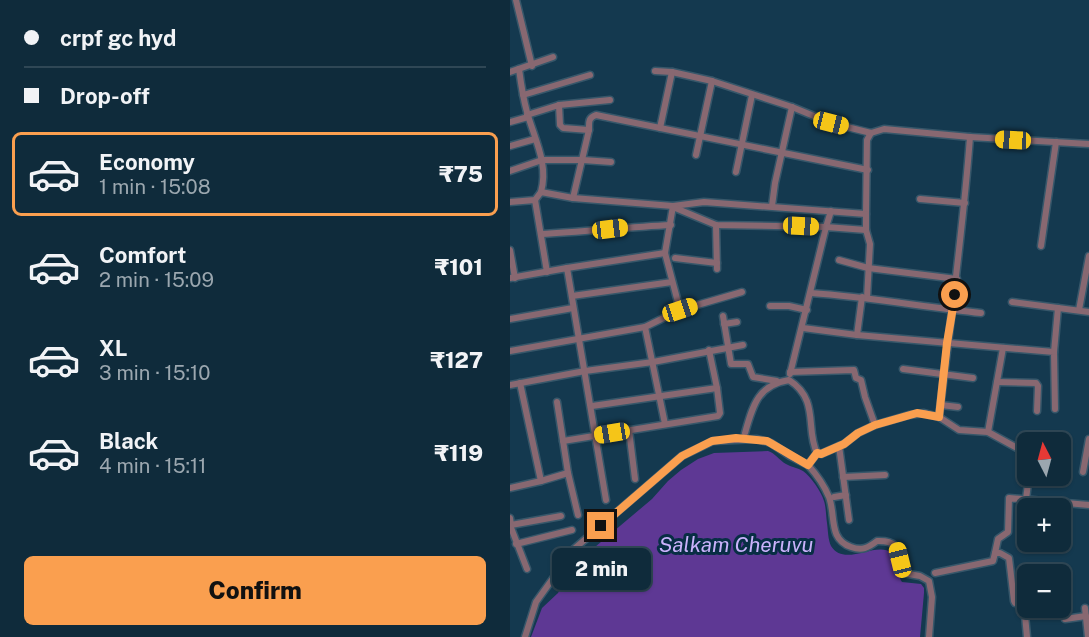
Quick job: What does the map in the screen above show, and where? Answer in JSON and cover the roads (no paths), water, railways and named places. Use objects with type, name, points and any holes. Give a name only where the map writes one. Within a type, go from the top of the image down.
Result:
[{"type":"street","points":[[510,8],[517,3],[532,66]]},
{"type":"street","points":[[510,72],[553,57]]},
{"type":"street","points":[[519,69],[528,116],[542,160],[543,182],[541,192],[535,200],[547,272]]},
{"type":"street","points":[[655,71],[672,72],[712,81],[792,107],[831,123],[871,133],[884,129],[1089,144]]},
{"type":"street","points":[[660,128],[672,72]]},
{"type":"street","points":[[523,94],[590,75]]},
{"type":"street","points":[[696,155],[712,81]]},
{"type":"street","points":[[736,172],[752,95]]},
{"type":"street","points":[[510,122],[559,105],[610,100]]},
{"type":"street","points":[[559,105],[560,125],[563,128],[589,130]]},
{"type":"street","points":[[772,206],[792,107]]},
{"type":"street","points":[[573,198],[583,160],[589,120],[591,116],[596,115],[868,170]]},
{"type":"street","points":[[857,335],[870,244],[866,230],[866,214],[867,141],[871,133]]},
{"type":"street","points":[[939,417],[957,279],[970,137]]},
{"type":"street","points":[[510,146],[535,139]]},
{"type":"street","points":[[1041,246],[1056,142]]},
{"type":"street","points":[[510,171],[542,160],[611,162]]},
{"type":"street","points":[[541,192],[573,198],[673,207],[704,202],[866,214]]},
{"type":"street","points":[[920,199],[965,203]]},
{"type":"street","points":[[510,202],[535,200]]},
{"type":"street","points":[[673,207],[716,225],[866,230]]},
{"type":"street","points":[[673,207],[665,253],[680,310]]},
{"type":"street","points":[[789,380],[831,211]]},
{"type":"street","points":[[540,234],[671,225]]},
{"type":"street","points":[[675,258],[717,266],[716,225]]},
{"type":"street","points":[[510,250],[512,278],[665,253]]},
{"type":"street","points":[[1079,310],[1089,256]]},
{"type":"street","points":[[839,261],[868,268],[957,279]]},
{"type":"street","points":[[567,268],[606,500]]},
{"type":"street","points":[[572,296],[672,282]]},
{"type":"street","points":[[510,351],[645,327],[680,310],[742,292]]},
{"type":"street","points":[[811,292],[981,313]]},
{"type":"street","points":[[1012,302],[1089,312]]},
{"type":"street","points":[[770,306],[789,306],[807,310]]},
{"type":"street","points":[[510,319],[573,308]]},
{"type":"street","points":[[1055,409],[1054,352],[1058,309]]},
{"type":"street","points":[[723,316],[731,364],[748,364],[753,376],[779,382]]},
{"type":"street","points":[[724,324],[737,322]]},
{"type":"street","points":[[645,327],[665,424]]},
{"type":"street","points":[[803,328],[857,335],[1054,352]]},
{"type":"street","points":[[510,385],[743,345]]},
{"type":"street","points":[[988,432],[1003,348]]},
{"type":"street","points":[[563,441],[719,416],[717,388],[709,350]]},
{"type":"street","points":[[903,369],[972,378]]},
{"type":"street","points":[[790,372],[854,370],[856,378],[861,380],[875,425]]},
{"type":"street","points":[[746,433],[750,416],[761,393],[767,387],[789,380],[800,387],[809,407],[817,453],[808,465]]},
{"type":"street","points":[[997,382],[1036,383],[1038,386],[1037,411]]},
{"type":"street","points":[[520,383],[541,481]]},
{"type":"street","points":[[592,406],[717,388]]},
{"type":"street","points":[[557,402],[568,473],[578,515]]},
{"type":"street","points":[[941,405],[957,407]]},
{"type":"street","points":[[817,453],[821,454],[839,446],[875,425],[917,413],[939,417],[959,430],[988,432],[1017,448]]},
{"type":"street","points":[[629,430],[635,478]]},
{"type":"street","points":[[525,637],[536,602],[574,549],[682,456],[712,441],[736,438],[757,439],[771,443],[808,465],[817,475],[830,500],[836,534],[841,542],[858,549],[870,546],[877,541],[894,544],[903,573],[920,576],[928,581],[932,597],[929,637]]},
{"type":"street","points":[[1083,472],[1089,439]]},
{"type":"street","points":[[839,446],[849,520]]},
{"type":"street","points":[[510,488],[568,473]]},
{"type":"street","points":[[843,477],[885,475]]},
{"type":"street","points":[[834,497],[846,495]]},
{"type":"street","points":[[935,573],[993,561],[998,539],[1008,532],[1009,498],[1017,498]]},
{"type":"street","points":[[1071,503],[1089,505]]},
{"type":"street","points":[[527,569],[516,544],[510,522],[561,516]]},
{"type":"street","points":[[516,544],[572,530]]},
{"type":"street","points":[[995,553],[1009,558],[1014,601],[1024,604],[1028,637]]},
{"type":"street","points":[[1085,608],[1088,637]]},
{"type":"street","points":[[1065,619],[1086,616]]},
{"type":"water","name":"Salkam Cheruvu","points":[[768,451],[786,464],[803,471],[815,484],[825,503],[830,544],[837,552],[844,555],[885,550],[894,556],[902,582],[921,584],[924,593],[920,637],[531,637],[542,608],[558,593],[576,563],[652,499],[681,470],[698,459],[714,453]]}]
